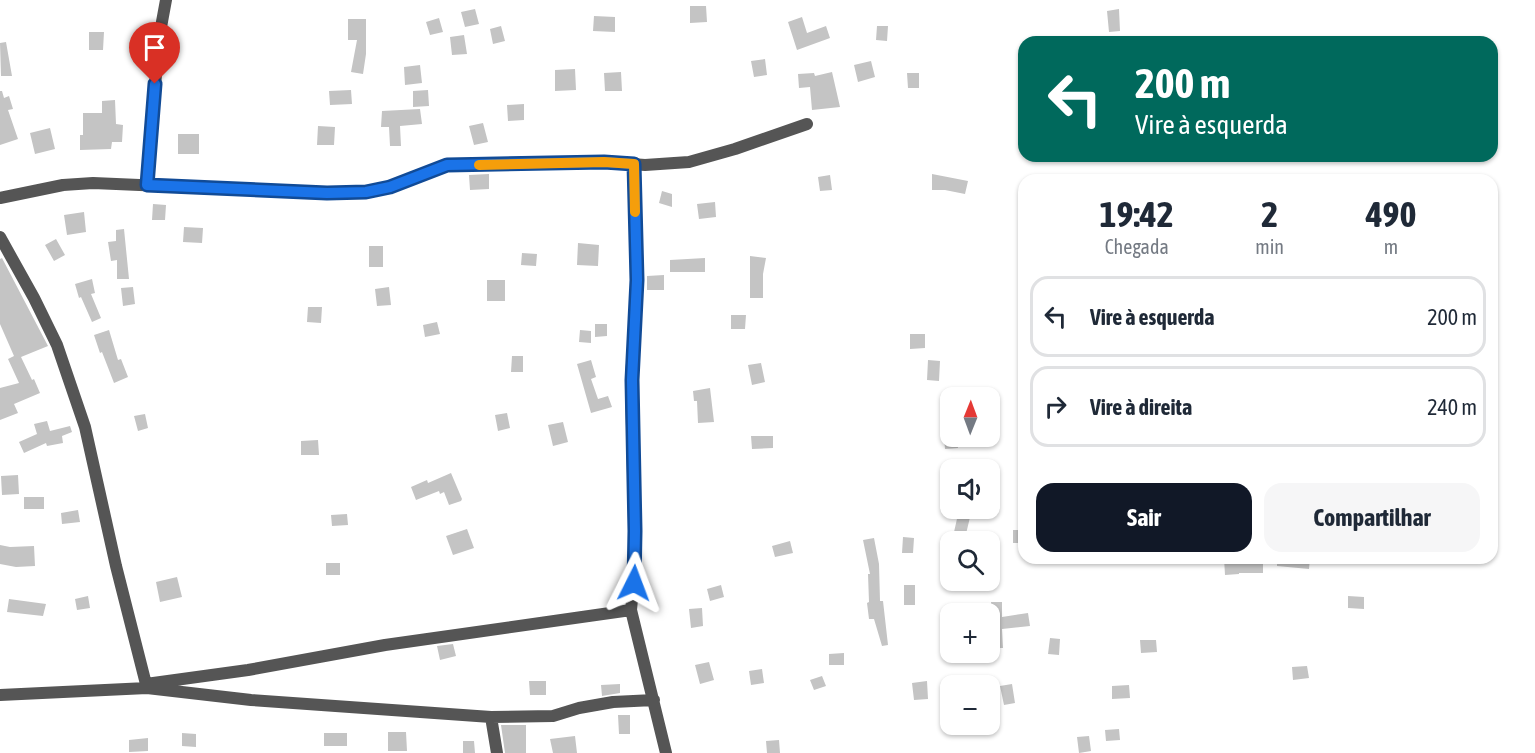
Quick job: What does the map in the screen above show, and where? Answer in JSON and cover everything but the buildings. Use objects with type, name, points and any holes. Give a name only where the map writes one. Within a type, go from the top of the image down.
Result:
[{"type":"street","points":[[147,185],[159,38],[166,0]]},
{"type":"street","points":[[0,198],[63,185],[93,183],[327,193],[366,192],[390,187],[447,165],[689,162],[735,150],[807,124]]},
{"type":"street","points":[[634,164],[637,280],[632,380],[635,567],[631,610],[666,753]]},
{"type":"street","points":[[0,237],[57,345],[85,427],[116,566],[147,686]]},
{"type":"street","points":[[0,695],[147,686],[384,645],[631,610]]},
{"type":"street","points":[[147,686],[263,701],[491,717],[553,716],[579,708],[613,702],[654,700]]},
{"type":"street","points":[[491,717],[497,753]]},
{"type":"slow traffic","points":[[479,165],[604,162],[634,164],[635,212]]},
{"type":"route","points":[[155,84],[147,185],[327,193],[366,192],[390,187],[447,165],[604,162],[634,164],[637,280],[632,380],[634,583]]}]
